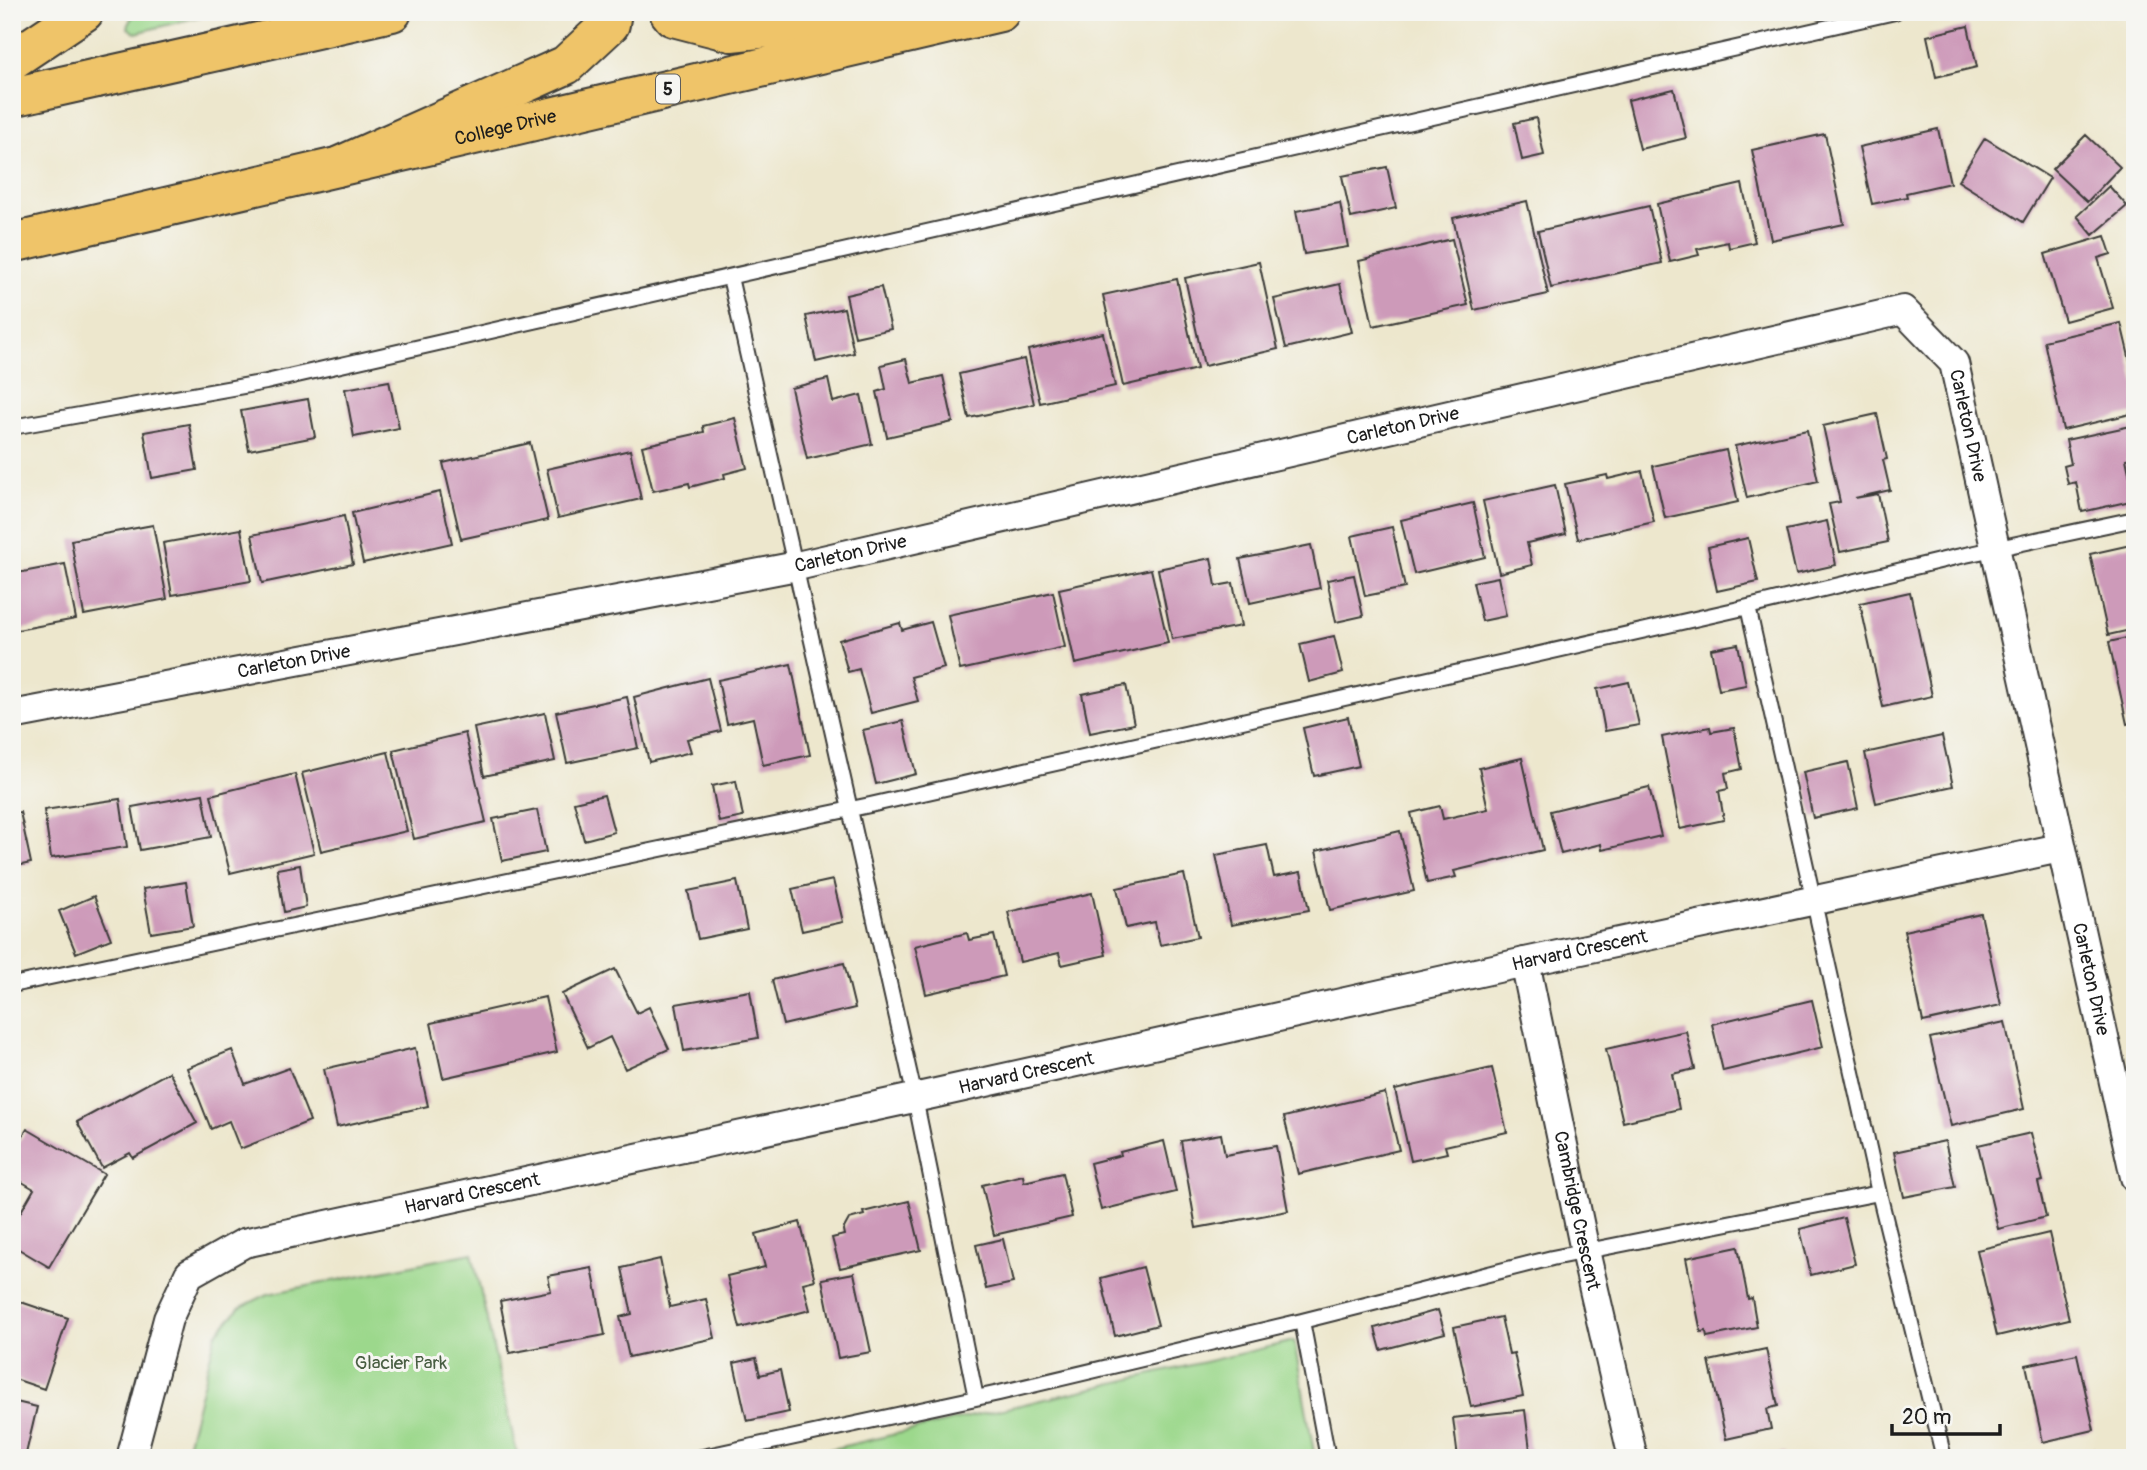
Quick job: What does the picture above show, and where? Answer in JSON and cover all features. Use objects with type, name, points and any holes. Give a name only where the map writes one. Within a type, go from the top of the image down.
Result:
[{"type":"main road","points":[[12,60],[84,12]]},
{"type":"main road","points":[[12,97],[392,12]]},
{"type":"main road","points":[[337,167],[566,65],[610,24],[612,12]]},
{"type":"main road","points":[[669,12],[673,17],[731,32],[911,12]]},
{"type":"main road","name":"College Drive","points":[[12,243],[1000,12]]},
{"type":"street","name":"Carleton Drive","points":[[12,715],[797,566],[1903,310],[1954,363],[2135,1177]]},
{"type":"street","name":"Harvard Crescent","points":[[131,1458],[168,1319],[189,1274],[244,1243],[915,1098],[1525,961],[2060,848]]},
{"type":"street","name":"Cambridge Crescent","points":[[1525,961],[1585,1251],[1633,1458]]},
{"type":"lane","points":[[12,427],[266,382],[1895,12]]},
{"type":"lane","points":[[730,277],[915,1098],[976,1398]]},
{"type":"lane","points":[[12,985],[851,809],[1748,607],[1956,557],[2135,519]]},
{"type":"lane","points":[[1748,607],[1879,1193],[1944,1458]]},
{"type":"lane","points":[[698,1458],[976,1398],[1585,1251],[1879,1193]]},
{"type":"lane","points":[[1302,1321],[1328,1458]]},
{"type":"green space","points":[[137,12],[218,12],[136,33],[128,28],[130,20]]},
{"type":"green space","name":"Glacier Park","points":[[472,1253],[518,1458],[184,1458],[216,1334],[239,1308],[268,1294]]},
{"type":"green space","points":[[1294,1341],[1315,1458],[793,1458]]},
{"type":"building","points":[[1968,26],[1977,67],[1936,77],[1927,36]]},
{"type":"building","points":[[1674,89],[1686,138],[1640,149],[1628,100]]},
{"type":"building","points":[[1536,118],[1544,155],[1522,160],[1514,123]]},
{"type":"building","points":[[1938,129],[1950,183],[1906,193],[1907,197],[1872,204],[1859,147]]},
{"type":"building","points":[[1825,134],[1844,224],[1771,240],[1752,150]]},
{"type":"building","points":[[2086,135],[2120,167],[2087,202],[2052,169]]},
{"type":"building","points":[[1985,138],[2050,178],[2023,222],[1958,181]]},
{"type":"building","points":[[1387,167],[1396,208],[1351,218],[1342,176]]},
{"type":"building","points":[[1742,184],[1755,242],[1729,248],[1728,242],[1697,249],[1699,255],[1670,262],[1657,204]]},
{"type":"building","points":[[2109,186],[2127,206],[2093,235],[2077,216]]},
{"type":"building","points":[[1527,201],[1548,294],[1474,310],[1453,218]]},
{"type":"building","points":[[1340,203],[1348,247],[1304,254],[1296,211]]},
{"type":"building","points":[[1649,206],[1662,263],[1551,288],[1538,231]]},
{"type":"building","points":[[2105,236],[2111,254],[2098,258],[2113,308],[2065,321],[2045,254]]},
{"type":"building","points":[[1452,239],[1468,305],[1373,326],[1359,261]]},
{"type":"building","points":[[1259,262],[1278,349],[1204,366],[1185,278]]},
{"type":"building","points":[[1177,279],[1197,369],[1123,386],[1103,295]]},
{"type":"building","points":[[1340,284],[1352,332],[1286,348],[1274,299]]},
{"type":"building","points":[[881,287],[891,329],[855,337],[846,295]]},
{"type":"building","points":[[844,308],[854,353],[816,362],[806,316]]},
{"type":"building","points":[[2121,323],[2135,382],[2135,413],[2063,430],[2044,341]]},
{"type":"building","points":[[1103,333],[1115,386],[1040,403],[1028,350]]},
{"type":"building","points":[[906,359],[912,383],[943,376],[953,422],[887,437],[877,392],[886,389],[881,365]]},
{"type":"building","points":[[1024,359],[1034,404],[969,418],[959,374]]},
{"type":"building","points":[[828,379],[833,402],[861,395],[872,444],[807,459],[791,388]]},
{"type":"building","points":[[389,381],[399,428],[354,437],[345,389]]},
{"type":"building","points":[[308,399],[315,437],[249,450],[241,411]]},
{"type":"building","points":[[1877,414],[1887,459],[1883,460],[1890,490],[1855,498],[1878,494],[1888,542],[1840,552],[1829,504],[1840,502],[1823,426]]},
{"type":"building","points":[[735,418],[747,468],[724,474],[725,478],[690,487],[689,483],[653,491],[642,446],[704,432],[703,426]]},
{"type":"building","points":[[189,424],[197,470],[152,478],[144,432]]},
{"type":"building","points":[[2131,426],[2135,457],[2126,459],[2135,500],[2082,512],[2076,482],[2068,484],[2064,466],[2071,464],[2066,440]]},
{"type":"building","points":[[1807,430],[1818,481],[1747,498],[1735,446]]},
{"type":"building","points":[[530,443],[548,520],[461,539],[443,463]]},
{"type":"building","points":[[630,450],[641,499],[558,518],[547,469]]},
{"type":"building","points":[[1726,450],[1738,502],[1665,518],[1653,466]]},
{"type":"building","points":[[1642,471],[1654,522],[1578,539],[1565,484],[1607,475],[1608,479]]},
{"type":"building","points":[[1555,485],[1566,534],[1527,543],[1532,565],[1499,573],[1483,501]]},
{"type":"building","points":[[440,492],[452,543],[363,563],[352,513]]},
{"type":"building","points":[[1473,503],[1485,557],[1414,574],[1401,520]]},
{"type":"building","points":[[344,516],[353,564],[262,583],[252,535]]},
{"type":"building","points":[[1827,521],[1836,565],[1796,574],[1786,530]]},
{"type":"building","points":[[153,525],[167,599],[84,615],[71,540]]},
{"type":"building","points":[[1392,527],[1405,588],[1365,596],[1352,536]]},
{"type":"building","points":[[241,529],[251,581],[172,595],[163,543]]},
{"type":"building","points":[[1748,538],[1758,582],[1717,591],[1708,547]]},
{"type":"building","points":[[2135,544],[2135,629],[2108,635],[2090,554]]},
{"type":"building","points":[[1311,545],[1320,588],[1250,603],[1240,559]]},
{"type":"building","points":[[1211,558],[1216,586],[1233,583],[1241,626],[1172,639],[1158,569]]},
{"type":"building","points":[[65,564],[76,619],[12,631],[12,574]]},
{"type":"building","points":[[1151,569],[1168,643],[1075,664],[1059,589]]},
{"type":"building","points":[[1354,575],[1363,616],[1336,622],[1327,580]]},
{"type":"building","points":[[1498,577],[1506,616],[1482,621],[1473,582]]},
{"type":"building","points":[[1053,592],[1065,647],[960,670],[948,615]]},
{"type":"building","points":[[1910,592],[1932,696],[1883,707],[1860,603]]},
{"type":"building","points":[[931,622],[944,668],[911,677],[918,701],[871,713],[859,669],[848,672],[839,640],[900,623],[902,630]]},
{"type":"building","points":[[1334,636],[1343,673],[1309,682],[1300,644]]},
{"type":"building","points":[[2135,636],[2135,722],[2127,724],[2109,642]]},
{"type":"building","points":[[1738,644],[1746,685],[1719,690],[1711,649]]},
{"type":"building","points":[[791,664],[810,755],[763,765],[753,718],[727,724],[718,680]]},
{"type":"building","points":[[708,678],[721,731],[687,739],[691,752],[649,762],[634,697]]},
{"type":"building","points":[[1629,682],[1639,725],[1605,731],[1597,689]]},
{"type":"building","points":[[1126,685],[1134,724],[1090,733],[1082,694]]},
{"type":"building","points":[[627,697],[638,748],[567,763],[556,712]]},
{"type":"building","points":[[545,713],[555,761],[484,776],[474,728]]},
{"type":"building","points":[[1348,717],[1359,766],[1314,776],[1303,728]]},
{"type":"building","points":[[903,721],[916,774],[876,784],[863,730]]},
{"type":"building","points":[[1710,727],[1711,732],[1734,728],[1742,769],[1725,773],[1728,789],[1719,791],[1724,820],[1680,829],[1662,737]]},
{"type":"building","points":[[465,733],[486,822],[414,839],[393,750]]},
{"type":"building","points":[[1942,736],[1953,786],[1876,803],[1865,753]]},
{"type":"building","points":[[388,752],[407,831],[321,851],[302,773]]},
{"type":"building","points":[[1522,758],[1543,850],[1454,871],[1456,877],[1427,883],[1411,813],[1440,806],[1443,819],[1488,809],[1479,768]]},
{"type":"building","points":[[1848,762],[1858,808],[1813,818],[1803,772]]},
{"type":"building","points":[[295,774],[314,853],[230,873],[211,795]]},
{"type":"building","points":[[736,781],[743,817],[719,822],[712,786]]},
{"type":"building","points":[[1649,787],[1661,836],[1602,850],[1601,844],[1561,854],[1550,811]]},
{"type":"building","points":[[203,794],[211,837],[140,850],[132,807]]},
{"type":"building","points":[[604,795],[614,832],[584,840],[574,802]]},
{"type":"building","points":[[120,799],[127,847],[51,858],[44,810]]},
{"type":"building","points":[[537,810],[546,852],[502,861],[493,819]]},
{"type":"building","points":[[20,812],[31,863],[12,867],[12,814]]},
{"type":"building","points":[[1400,831],[1414,891],[1330,910],[1316,851]]},
{"type":"building","points":[[1267,845],[1274,877],[1301,872],[1309,910],[1231,925],[1216,855]]},
{"type":"building","points":[[300,865],[306,907],[284,912],[277,869]]},
{"type":"building","points":[[1184,874],[1198,937],[1160,945],[1155,922],[1126,928],[1117,888]]},
{"type":"building","points":[[833,880],[843,922],[802,931],[792,889]]},
{"type":"building","points":[[737,881],[747,929],[698,939],[688,891]]},
{"type":"building","points":[[186,882],[193,926],[151,933],[143,889]]},
{"type":"building","points":[[1092,893],[1106,955],[1062,965],[1059,953],[1020,962],[1008,912]]},
{"type":"building","points":[[94,896],[111,939],[76,953],[59,911]]},
{"type":"building","points":[[1981,914],[2001,1005],[1923,1022],[1904,931]]},
{"type":"building","points":[[967,933],[969,940],[994,935],[1004,976],[926,994],[915,946]]},
{"type":"building","points":[[844,963],[855,1008],[783,1025],[772,980]]},
{"type":"building","points":[[615,969],[637,1013],[649,1007],[669,1049],[625,1069],[610,1037],[588,1048],[562,994]]},
{"type":"building","points":[[750,991],[758,1038],[684,1051],[676,1004]]},
{"type":"building","points":[[545,997],[557,1052],[443,1078],[431,1023]]},
{"type":"building","points":[[1812,1000],[1823,1047],[1723,1071],[1712,1024]]},
{"type":"building","points":[[2005,1022],[2024,1109],[1951,1126],[1930,1038]]},
{"type":"building","points":[[1686,1031],[1695,1069],[1672,1074],[1679,1109],[1623,1122],[1606,1049]]},
{"type":"building","points":[[415,1048],[428,1106],[337,1127],[324,1069]]},
{"type":"building","points":[[232,1050],[245,1084],[289,1068],[310,1121],[240,1149],[229,1121],[211,1129],[187,1068]]},
{"type":"building","points":[[1492,1068],[1507,1132],[1445,1146],[1447,1153],[1411,1161],[1395,1090]]},
{"type":"building","points":[[169,1072],[197,1123],[133,1158],[130,1153],[102,1168],[77,1122]]},
{"type":"building","points":[[1385,1093],[1399,1150],[1298,1174],[1284,1117]]},
{"type":"building","points":[[27,1129],[104,1174],[49,1267],[12,1245],[12,1227],[34,1189],[12,1176],[12,1153]]},
{"type":"building","points":[[2031,1133],[2043,1181],[2038,1182],[2046,1217],[1998,1229],[1978,1145]]},
{"type":"building","points":[[1221,1134],[1225,1155],[1276,1146],[1288,1211],[1196,1228],[1181,1141]]},
{"type":"building","points":[[1164,1141],[1176,1192],[1101,1210],[1090,1163]]},
{"type":"building","points":[[1945,1141],[1955,1187],[1904,1197],[1894,1152]]},
{"type":"building","points":[[1062,1173],[1072,1217],[994,1235],[982,1185],[1023,1175],[1024,1182]]},
{"type":"building","points":[[909,1201],[921,1250],[840,1268],[832,1238],[844,1235],[843,1230],[849,1219],[864,1215],[863,1212]]},
{"type":"building","points":[[1844,1218],[1855,1264],[1811,1275],[1800,1229]]},
{"type":"building","points":[[800,1222],[815,1280],[803,1283],[810,1310],[740,1328],[727,1276],[765,1267],[756,1234]]},
{"type":"building","points":[[2049,1233],[2069,1319],[1997,1336],[1977,1250]]},
{"type":"building","points":[[1003,1239],[1013,1283],[986,1289],[976,1245]]},
{"type":"building","points":[[1738,1247],[1748,1299],[1752,1298],[1757,1327],[1707,1337],[1706,1331],[1701,1332],[1686,1258]]},
{"type":"building","points":[[660,1259],[670,1307],[706,1299],[715,1338],[629,1357],[620,1317],[632,1314],[622,1268]]},
{"type":"building","points":[[1143,1267],[1158,1325],[1115,1336],[1101,1278]]},
{"type":"building","points":[[592,1268],[605,1335],[510,1353],[500,1301],[551,1291],[548,1276]]},
{"type":"building","points":[[854,1273],[871,1352],[838,1358],[822,1279]]},
{"type":"building","points":[[15,1300],[68,1318],[44,1389],[12,1378],[12,1309]]},
{"type":"building","points":[[1438,1310],[1445,1333],[1381,1350],[1375,1328]]},
{"type":"building","points":[[1501,1317],[1509,1354],[1514,1353],[1523,1396],[1471,1407],[1454,1327]]},
{"type":"building","points":[[1766,1349],[1778,1406],[1767,1409],[1771,1429],[1726,1439],[1709,1361]]},
{"type":"building","points":[[2077,1354],[2094,1430],[2043,1442],[2026,1365]]},
{"type":"building","points":[[756,1358],[760,1375],[780,1370],[789,1412],[747,1421],[734,1363]]},
{"type":"building","points":[[12,1401],[37,1407],[25,1458],[12,1458]]},
{"type":"building","points":[[1525,1410],[1531,1458],[1458,1458],[1453,1418]]},
{"type":"building","points":[[2097,1451],[2099,1458],[2072,1457]]},
{"type":"building","points":[[1784,1453],[1785,1458],[1767,1457]]}]
